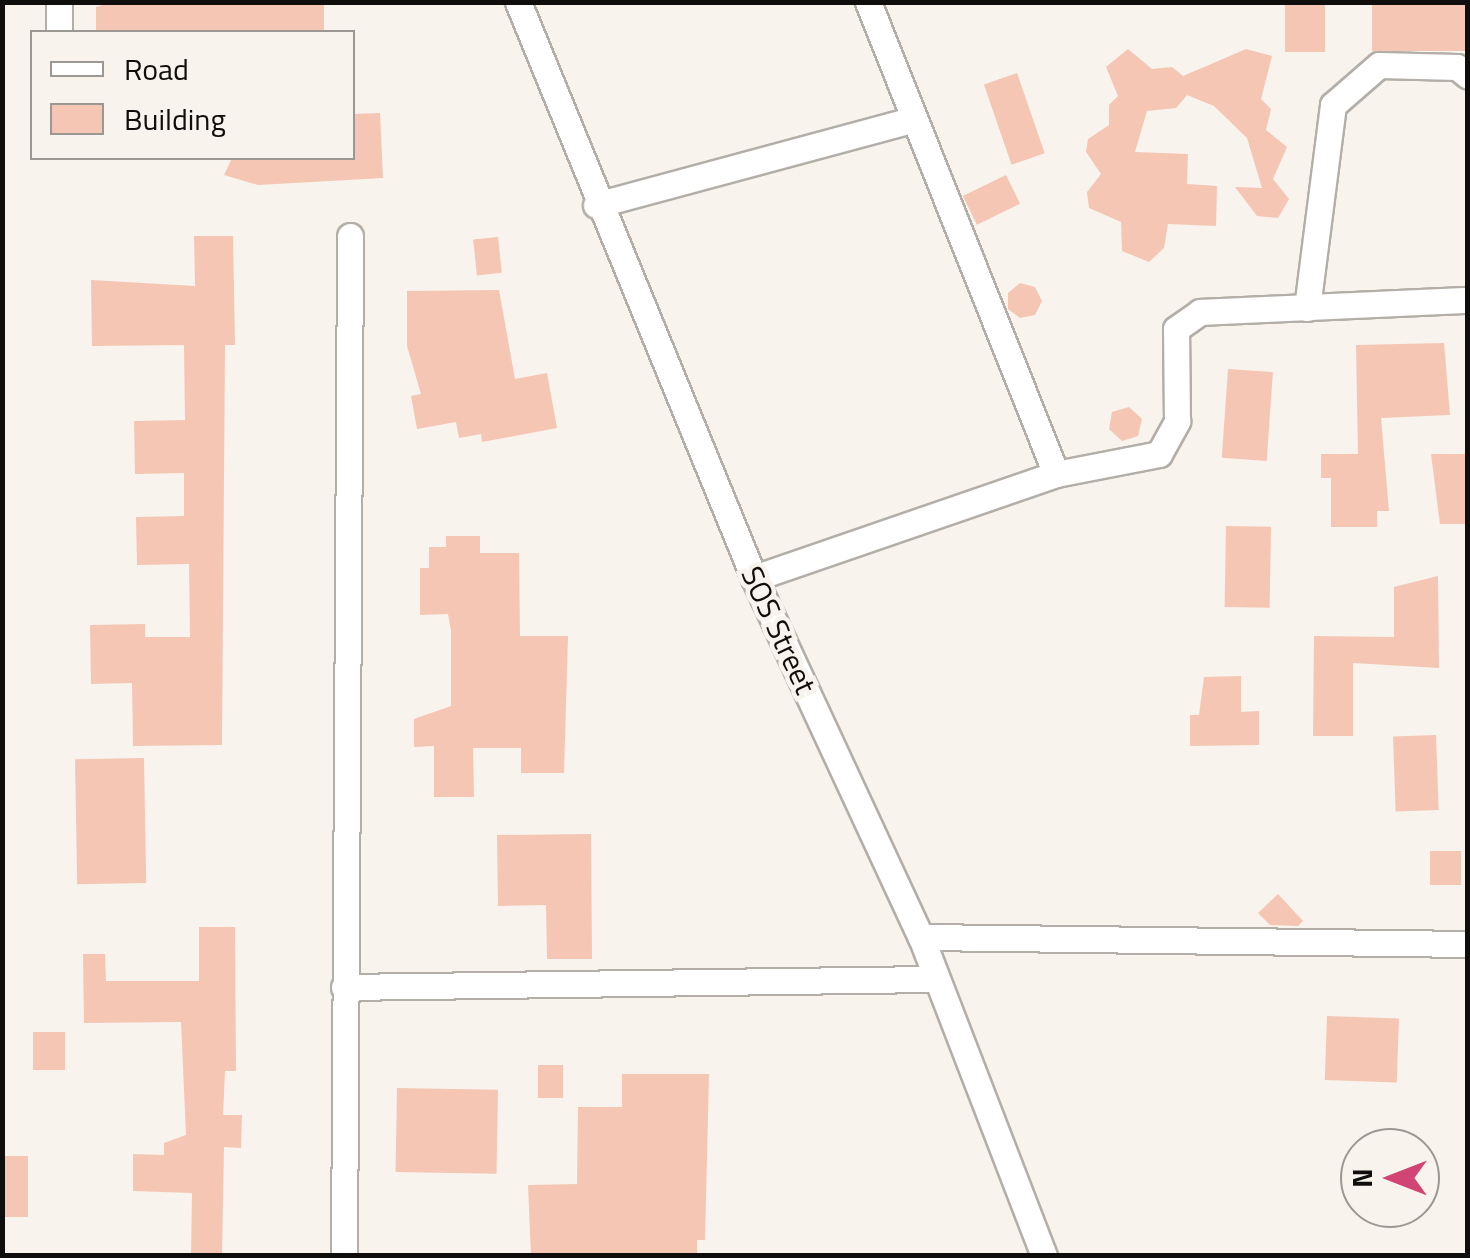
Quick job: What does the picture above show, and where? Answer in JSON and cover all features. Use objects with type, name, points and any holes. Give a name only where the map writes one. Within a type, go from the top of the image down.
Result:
[{"type":"street","points":[[59,2],[59,30]]},
{"type":"street","name":"SOS Street","points":[[518,2],[596,205],[754,578],[921,937],[1044,1256]]},
{"type":"street","points":[[868,2],[910,120],[1056,474]]},
{"type":"street","points":[[1306,308],[1333,105],[1379,65],[1458,67],[1468,76]]},
{"type":"street","points":[[596,205],[910,120]]},
{"type":"street","points":[[344,1256],[350,236]]},
{"type":"street","points":[[754,578],[1056,474],[1158,454],[1172,442],[1176,329],[1188,319],[1468,300]]},
{"type":"street","points":[[921,937],[1468,944]]},
{"type":"street","points":[[344,987],[935,979]]},
{"type":"building","points":[[113,2],[324,2],[324,30],[96,30],[96,7]]},
{"type":"building","points":[[1285,2],[1325,2],[1325,52],[1285,52]]},
{"type":"building","points":[[1372,2],[1468,2],[1468,51],[1372,51]]},
{"type":"building","points":[[1128,49],[1152,69],[1172,67],[1183,76],[1246,49],[1272,56],[1261,99],[1271,109],[1266,130],[1287,147],[1273,179],[1289,199],[1278,218],[1257,216],[1235,187],[1262,188],[1247,138],[1214,106],[1187,95],[1176,108],[1147,111],[1135,152],[1188,154],[1187,184],[1217,186],[1216,226],[1168,224],[1164,248],[1149,262],[1122,251],[1121,222],[1089,208],[1087,192],[1101,174],[1086,152],[1088,139],[1109,125],[1109,105],[1118,96],[1106,67]]},
{"type":"building","points":[[1017,73],[1045,153],[1012,165],[984,84]]},
{"type":"building","points":[[380,113],[383,178],[258,185],[224,175],[231,160],[355,160],[355,114]]},
{"type":"building","points":[[1006,175],[1020,204],[977,225],[963,196]]},
{"type":"building","points":[[194,236],[233,236],[235,345],[225,345],[222,745],[133,746],[132,683],[91,684],[90,625],[145,624],[145,637],[190,637],[189,564],[137,565],[136,517],[184,516],[184,473],[135,474],[134,421],[185,420],[184,345],[92,346],[91,280],[195,286]]},
{"type":"building","points":[[498,237],[502,273],[477,275],[473,240]]},
{"type":"building","points":[[1020,283],[1035,287],[1042,301],[1035,315],[1020,318],[1008,309],[1008,293]]},
{"type":"building","points":[[499,290],[515,379],[547,373],[557,428],[482,442],[481,434],[459,438],[456,422],[417,429],[411,396],[421,394],[407,346],[407,291]]},
{"type":"building","points":[[1444,343],[1450,415],[1381,418],[1389,511],[1377,511],[1377,527],[1331,527],[1331,478],[1321,478],[1321,454],[1358,454],[1356,345]]},
{"type":"building","points":[[1228,369],[1273,372],[1267,461],[1222,458]]},
{"type":"building","points":[[1129,407],[1142,419],[1138,436],[1122,441],[1109,429],[1112,412]]},
{"type":"building","points":[[1431,454],[1468,454],[1468,524],[1440,524]]},
{"type":"building","points":[[1226,526],[1271,527],[1270,608],[1225,607]]},
{"type":"building","points":[[446,536],[480,536],[480,553],[519,553],[520,636],[568,636],[564,773],[521,773],[521,748],[473,748],[474,797],[434,797],[434,746],[414,747],[414,719],[451,706],[451,631],[448,614],[420,615],[420,568],[429,568],[429,547],[446,547]]},
{"type":"building","points":[[1438,576],[1439,668],[1353,663],[1353,736],[1313,736],[1314,636],[1394,637],[1394,587]]},
{"type":"building","points":[[1241,676],[1241,712],[1259,711],[1259,745],[1190,746],[1190,715],[1199,715],[1204,677]]},
{"type":"building","points":[[1436,735],[1439,810],[1396,811],[1393,737]]},
{"type":"building","points":[[144,758],[146,883],[77,884],[75,759]]},
{"type":"building","points":[[591,834],[592,959],[547,959],[546,905],[498,906],[497,835]]},
{"type":"building","points":[[1430,851],[1461,851],[1461,885],[1430,885]]},
{"type":"building","points":[[1278,894],[1303,921],[1298,926],[1270,925],[1258,913]]},
{"type":"building","points":[[199,927],[235,927],[236,1071],[225,1071],[223,1115],[242,1115],[241,1148],[224,1147],[222,1256],[191,1256],[192,1193],[133,1191],[133,1154],[164,1155],[164,1143],[186,1135],[181,1022],[84,1023],[83,954],[105,954],[106,981],[199,981]]},
{"type":"building","points":[[1327,1016],[1399,1019],[1397,1082],[1325,1080]]},
{"type":"building","points":[[33,1032],[65,1032],[65,1070],[33,1070]]},
{"type":"building","points":[[538,1065],[563,1065],[563,1098],[538,1098]]},
{"type":"building","points":[[622,1074],[709,1074],[705,1240],[697,1240],[697,1256],[531,1256],[528,1185],[577,1184],[578,1107],[622,1107]]},
{"type":"building","points":[[397,1088],[498,1090],[497,1174],[396,1172]]},
{"type":"building","points":[[2,1156],[28,1156],[28,1217],[2,1217]]}]
